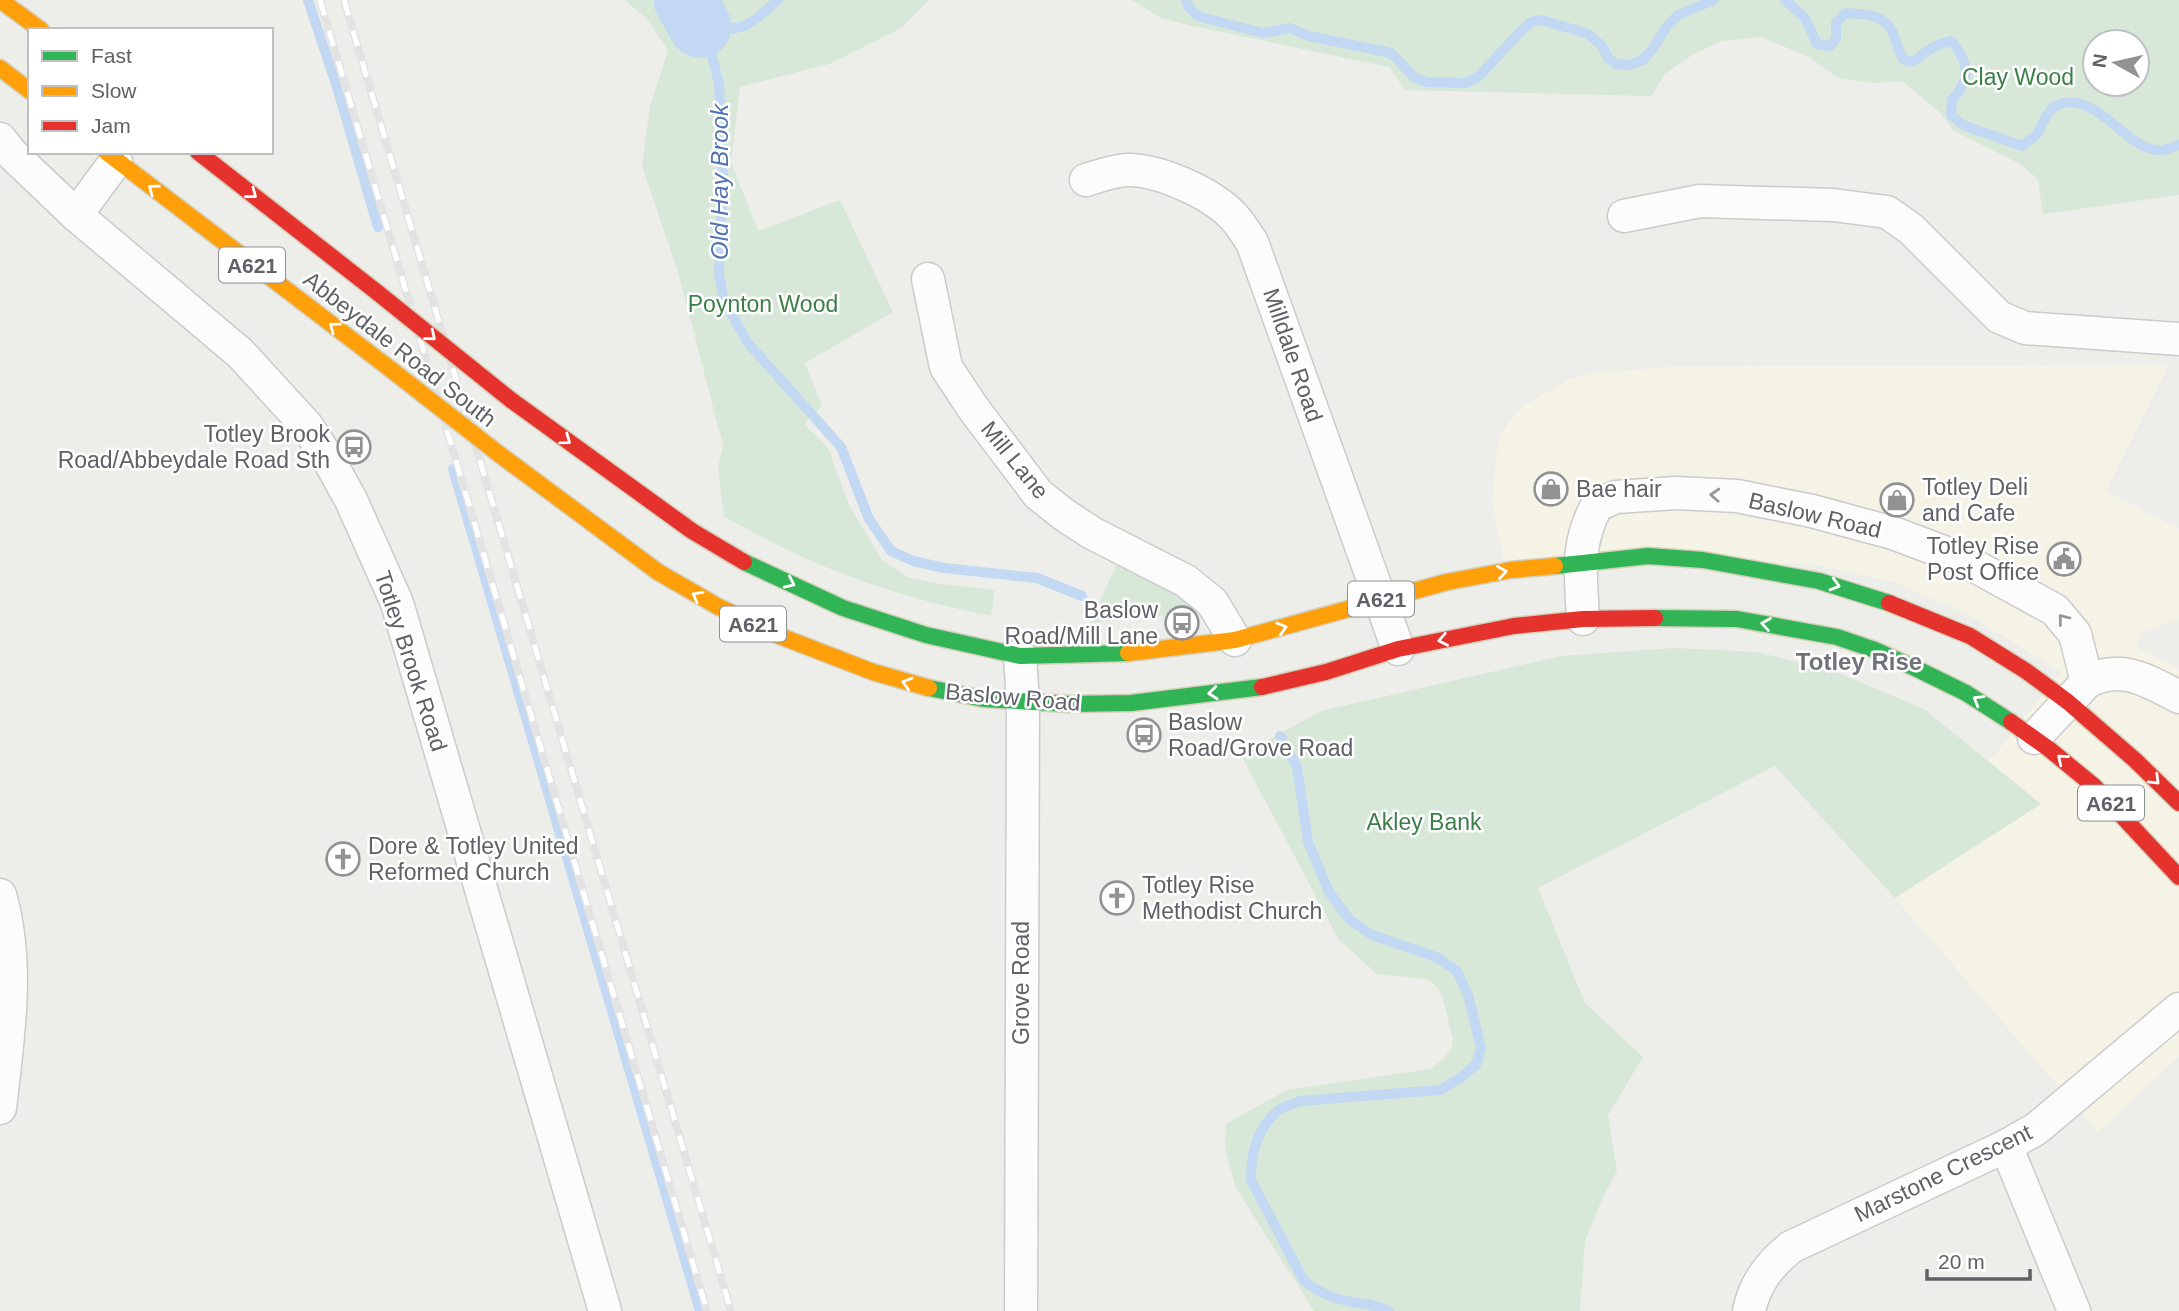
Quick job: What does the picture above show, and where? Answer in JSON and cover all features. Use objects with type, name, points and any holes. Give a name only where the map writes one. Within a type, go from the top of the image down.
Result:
[{"type":"main road","points":[[0,0],[38,28]]},
{"type":"main road","points":[[0,68],[28,89]]},
{"type":"main road","name":"A621","points":[[201,154],[511,400],[692,531],[728,554],[844,608],[926,635],[1020,656],[1115,655],[1234,640],[1379,599],[1511,570],[1648,556],[1703,560],[1819,581],[1869,595],[1970,636],[2026,671],[2077,692],[2135,760],[2179,803]]},
{"type":"main road","name":"Abbeydale Road South","points":[[111,157],[499,454]]},
{"type":"main road","name":"Baslow Road","points":[[499,454],[658,572],[717,606],[841,661],[918,686],[984,699],[1075,704],[1131,703],[1247,690],[1325,672],[1398,649],[1514,626],[1583,619],[1737,619],[1837,637],[1875,650],[1966,693],[2035,738],[2094,786],[2179,877]]},
{"type":"street","name":"Totley Brook Road","points":[[0,139],[12,154],[76,215],[240,353],[307,426],[351,500],[397,603],[605,1311]]},
{"type":"street","points":[[76,215],[111,157]]},
{"type":"street","name":"Milldale Road","points":[[1086,180],[1115,171],[1129,170],[1158,176],[1189,187],[1221,206],[1233,216],[1248,236],[1398,649]]},
{"type":"street","points":[[1624,216],[1700,201],[1833,205],[1886,212],[1911,229],[1999,317],[2025,328],[2179,339]]},
{"type":"street","name":"Mill Lane","points":[[928,279],[946,367],[1038,494],[1092,533],[1186,581],[1212,603],[1234,640]]},
{"type":"street","name":"Baslow Road","points":[[1583,619],[1580,563],[1582,540],[1597,505],[1616,497],[1676,493],[1737,496],[1812,511],[1893,533],[1962,559],[2056,610],[2075,634],[2077,692]]},
{"type":"street","name":"Grove Road","points":[[1020,656],[1023,702],[1021,1311]]},
{"type":"street","points":[[2035,738],[2077,692],[2110,673],[2132,675],[2179,697]]},
{"type":"street","points":[[0,895],[5,911],[11,989],[0,1108]]},
{"type":"street","name":"Marstone Crescent","points":[[1749,1311],[1758,1282],[1777,1258],[1791,1247],[2006,1146],[2036,1129],[2179,1009]]},
{"type":"street","points":[[2006,1146],[2074,1311]]},
{"type":"shaded area","points":[[2169,365],[2106,491],[2179,529],[2179,619],[2139,634],[2137,648],[2179,669],[2179,1056],[2098,1132],[1895,898],[2041,804],[1989,762],[2061,672],[1969,615],[1896,583],[1811,564],[1503,560],[1492,501],[1497,450],[1510,420],[1523,406],[1569,379],[1594,373],[1679,366]]},
{"type":"green space","name":"Poynton Wood","points":[[625,0],[929,0],[901,28],[829,64],[740,87],[731,162],[758,231],[840,200],[893,312],[805,363],[822,406],[804,424],[828,448],[849,505],[882,560],[907,577],[995,590],[991,616],[941,605],[843,574],[787,550],[724,517],[718,468],[723,445],[678,272],[642,166],[650,106],[668,50],[647,19]]},
{"type":"green space","name":"Clay Wood","points":[[1132,0],[2179,0],[2179,195],[2043,214],[2038,179],[2020,164],[1954,131],[1938,111],[1902,81],[1873,83],[1838,78],[1809,57],[1761,37],[1721,41],[1692,55],[1665,74],[1651,96],[1405,90],[1389,67],[1161,18]]},
{"type":"green space","points":[[1120,557],[1198,604],[1199,612],[1090,623]]},
{"type":"green space","name":"Akley Bank","points":[[1675,648],[1757,652],[1836,672],[1924,709],[2041,804],[1895,898],[1775,766],[1538,888],[1585,1003],[1643,1057],[1608,1115],[1617,1171],[1585,1241],[1580,1311],[1314,1311],[1236,1188],[1225,1149],[1226,1124],[1287,1090],[1431,1069],[1451,1049],[1453,1039],[1442,996],[1437,987],[1427,979],[1377,974],[1339,940],[1241,755],[1321,711],[1561,656]]},
{"type":"waterway","points":[[308,0],[378,227]]},
{"type":"waterway","points":[[685,0],[700,26]]},
{"type":"waterway","points":[[700,26],[726,29],[743,26],[778,0]]},
{"type":"waterway","points":[[1186,0],[1197,16],[1263,33],[1290,28],[1309,36],[1391,53],[1415,78],[1427,82],[1466,83],[1479,76],[1531,22],[1542,20],[1588,34],[1602,46],[1608,58],[1616,64],[1629,65],[1643,60],[1678,15],[1714,0]]},
{"type":"waterway","points":[[1785,0],[1805,18],[1817,44],[1830,46],[1836,39],[1836,23],[1845,13],[1868,15],[1887,24],[1900,54],[1907,61],[1951,41],[1965,64],[1965,78],[1952,100],[1951,115],[1963,125],[2022,146],[2035,136],[2053,107],[2072,102],[2086,105],[2150,149],[2163,150],[2179,145]]},
{"type":"waterway","name":"Old Hay Brook","points":[[700,26],[707,39],[719,83],[723,178],[719,274],[724,301],[748,343],[841,447],[869,519],[891,551],[913,561],[944,568],[1037,578],[1082,596]]},
{"type":"waterway","points":[[453,469],[700,1311]]},
{"type":"waterway","name":"Old Hay Brook","points":[[1280,736],[1297,767],[1308,842],[1329,892],[1349,919],[1372,935],[1436,957],[1457,971],[1468,995],[1481,1048],[1476,1065],[1440,1090],[1300,1101],[1281,1109],[1271,1117],[1260,1133],[1252,1160],[1251,1180],[1304,1281],[1334,1298],[1377,1306],[1389,1311]]},
{"type":"railway","points":[[320,0],[707,1311]]},
{"type":"railway","points":[[344,0],[731,1311]]},
{"type":"traffic: fast","points":[[1555,566],[1648,556],[1703,560],[1819,581],[1889,603]]},
{"type":"traffic: fast","points":[[744,562],[843,608],[926,635],[1020,656],[1128,653]]},
{"type":"traffic: fast","points":[[1655,618],[1737,619],[1837,637],[1915,668],[1966,693],[2011,722]]},
{"type":"traffic: fast","points":[[929,688],[984,699],[1069,704],[1131,703],[1262,687]]},
{"type":"traffic: slow","points":[[0,0],[38,28]]},
{"type":"traffic: slow","points":[[0,68],[28,89]]},
{"type":"traffic: slow","points":[[109,154],[389,368]]},
{"type":"traffic: slow","points":[[389,368],[499,454]]},
{"type":"traffic: slow","points":[[499,454],[658,572],[717,606],[777,635],[873,672],[929,688]]},
{"type":"traffic: slow","points":[[1128,653],[1235,640],[1447,582],[1511,570],[1555,566]]},
{"type":"traffic: jam","points":[[201,154],[378,293]]},
{"type":"traffic: jam","points":[[378,293],[511,400]]},
{"type":"traffic: jam","points":[[511,400],[692,531],[744,562]]},
{"type":"traffic: jam","points":[[1889,603],[1970,636],[2026,671],[2068,702],[2135,760],[2179,803]]},
{"type":"traffic: jam","points":[[1262,687],[1326,672],[1398,649],[1514,626],[1583,619],[1655,618]]},
{"type":"traffic: jam","points":[[2011,722],[2094,786],[2179,877]]},
{"type":"place","name":"Totley Brook Road/Abbeydale Road Sth","points":[[354,447]]},
{"type":"place","name":"Bae hair","points":[[1551,489]]},
{"type":"place","name":"Totley Deli and Cafe","points":[[1897,500]]},
{"type":"place","name":"Totley Rise Post Office","points":[[2064,559]]},
{"type":"place","name":"Baslow Road/Mill Lane","points":[[1182,623]]},
{"type":"place","name":"Baslow Road/Grove Road","points":[[1144,735]]},
{"type":"place","name":"Dore & Totley United Reformed Church","points":[[343,859]]},
{"type":"place","name":"Totley Rise Methodist Church","points":[[1117,898]]},
{"type":"district","name":"Totley Rise","points":[[1859,661]]}]
